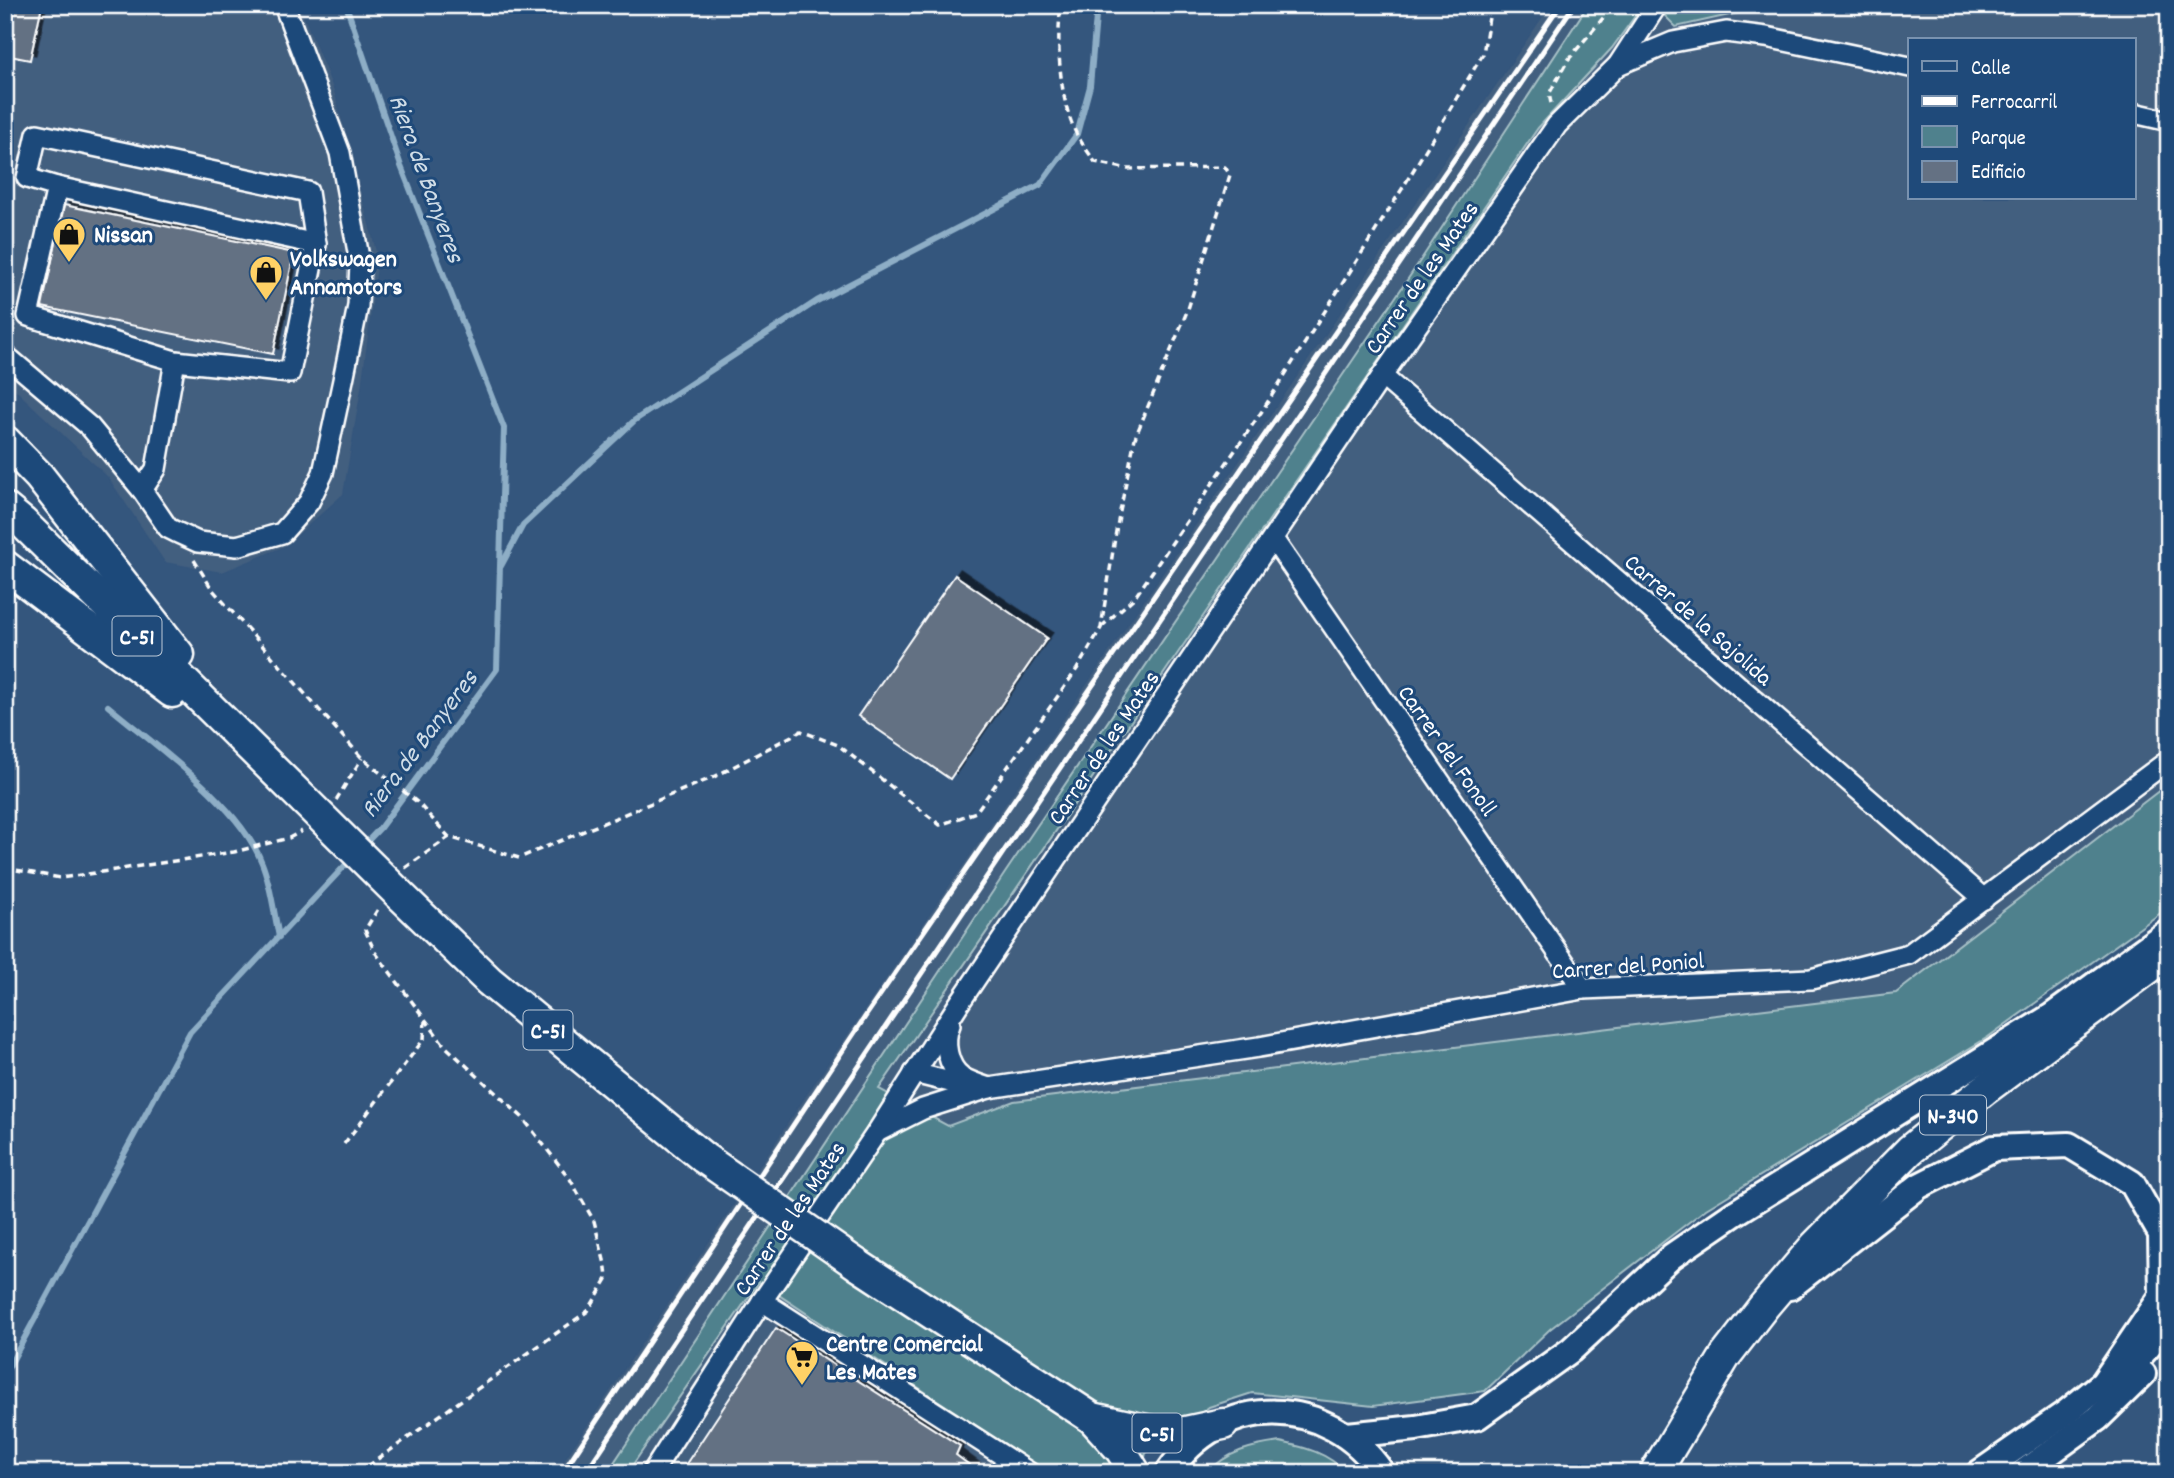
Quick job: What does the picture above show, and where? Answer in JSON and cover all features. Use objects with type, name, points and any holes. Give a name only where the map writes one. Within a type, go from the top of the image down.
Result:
[{"type":"highway","points":[[5,441],[39,476],[267,765]]},
{"type":"highway","name":"C-51","points":[[5,508],[305,801],[392,891],[489,981],[704,1158],[858,1265],[1092,1418],[1121,1450],[1135,1473]]},
{"type":"highway","name":"C-51","points":[[5,566],[267,765]]},
{"type":"highway","name":"N-340","points":[[1655,1473],[1726,1356],[1764,1306],[1815,1247],[1910,1150],[1984,1090],[2169,953]]},
{"type":"highway","name":"C-51","points":[[1092,1418],[1160,1433],[1181,1433],[1223,1424]]},
{"type":"main road","points":[[1347,1435],[1416,1428],[1477,1417],[1571,1350],[1672,1255],[2052,1016],[2169,931]]},
{"type":"main road","points":[[1764,1306],[1919,1186],[1994,1148],[2069,1145],[2132,1183],[2161,1234],[2162,1296],[2103,1384],[1979,1473]]},
{"type":"main road","points":[[2001,1473],[2033,1454],[2105,1394],[2169,1324]]},
{"type":"main road","points":[[2022,1473],[2098,1418],[2169,1348]]},
{"type":"main road","points":[[1168,1473],[1193,1444],[1223,1424],[1240,1417],[1277,1412],[1314,1419],[1347,1435],[1361,1446],[1382,1473]]},
{"type":"street","points":[[5,355],[89,427],[142,490],[168,528],[176,532],[198,542],[237,546],[282,533],[309,502],[323,473],[343,380],[358,306],[360,263],[340,153],[284,5]]},
{"type":"street","points":[[1618,65],[1657,5]]},
{"type":"street","points":[[1618,65],[1673,43],[1726,32],[1766,37],[1908,67]]},
{"type":"street","name":"Carrer de les Mates","points":[[652,1473],[958,1005],[1382,376],[1557,125],[1618,65]]},
{"type":"street","points":[[2136,113],[2169,121]]},
{"type":"street","points":[[57,187],[28,316],[175,361],[290,373],[316,244],[308,192],[37,134],[27,178],[316,244]]},
{"type":"street","points":[[142,490],[156,469],[175,361]]},
{"type":"street","name":"Carrer de la Sajolida","points":[[1382,376],[1984,899]]},
{"type":"street","name":"Carrer del Fonoll","points":[[1273,539],[1583,989]]},
{"type":"street","name":"Carrer del Poniol","points":[[877,1132],[922,1109],[989,1088],[1259,1047],[1583,989],[1811,979],[1909,954],[2169,760]]},
{"type":"street","points":[[958,1005],[947,1032],[947,1052],[959,1075],[989,1088]]},
{"type":"street","name":"Carrer del Poniol","points":[[914,1073],[964,1086],[989,1088]]},
{"type":"street","points":[[762,1301],[1030,1473]]},
{"type":"path","points":[[1061,5],[1057,37],[1068,110],[1077,134],[1095,162],[1128,169],[1225,167],[1230,176],[1188,309],[1135,438],[1116,531],[1101,628]]},
{"type":"path","points":[[176,532],[212,589],[362,758],[417,803],[449,837],[519,858],[714,777],[801,731],[838,745],[940,825],[976,811],[1077,669],[1101,628],[1135,597],[1262,411],[1402,189],[1483,54],[1491,5]]},
{"type":"path","points":[[1557,125],[1549,94],[1568,60],[1614,5]]},
{"type":"path","points":[[358,1473],[588,1311],[607,1279],[594,1221],[570,1179],[522,1118],[444,1046],[375,952],[365,930],[392,891],[449,837]]},
{"type":"path","points":[[5,867],[61,878],[248,849],[264,844]]},
{"type":"path","points":[[344,1144],[424,1039],[425,1019]]},
{"type":"shaded area","points":[[5,5],[299,5],[334,91],[378,259],[361,388],[343,494],[285,546],[222,572],[165,562],[108,477],[5,380]]},
{"type":"shaded area","points":[[1551,5],[1588,5],[1418,264],[1005,873],[607,1473],[556,1473],[811,1089]]},
{"type":"shaded area","points":[[1643,5],[1654,5],[1677,26],[1774,5],[2169,5],[2169,783],[1896,993],[1014,1101],[948,1126],[879,1089],[1538,128],[1612,48]]},
{"type":"shaded area","points":[[758,1282],[1047,1473],[627,1473]]},
{"type":"green space","points":[[1588,5],[1643,5],[1612,48],[1538,128],[879,1089],[948,1126],[1014,1101],[1896,993],[2169,783],[2169,907],[1988,1037],[1706,1209],[1550,1329],[1485,1391],[1373,1406],[1252,1393],[1209,1407],[1146,1453],[1141,1473],[1047,1473],[759,1282],[627,1473],[607,1473],[1005,873],[1418,264]]},
{"type":"green space","points":[[1654,5],[1774,5],[1676,27]]},
{"type":"green space","points":[[1280,1442],[1324,1456],[1346,1473],[1207,1473],[1223,1459],[1240,1451]]},
{"type":"building","points":[[5,5],[42,5],[30,60],[5,55]]},
{"type":"building","points":[[64,205],[294,253],[273,354],[42,307]]},
{"type":"building","points":[[955,575],[1047,638],[950,779],[858,716]]},
{"type":"building","name":"Centre Comercial Les Mates","points":[[776,1328],[960,1446],[956,1455],[980,1473],[680,1473]]},
{"type":"waterway","name":"Riera de Banyeres","points":[[346,5],[401,166],[504,428],[497,669],[380,828],[363,846]]},
{"type":"waterway","points":[[501,566],[523,525],[635,420],[817,301],[1040,185],[1077,134],[1090,86],[1097,5]]},
{"type":"waterway","points":[[108,706],[195,778],[235,819],[251,841],[262,863],[279,937]]},
{"type":"waterway","name":"Riera de Banyeres","points":[[5,1374],[190,1032],[351,859]]},
{"type":"railway","points":[[562,1473],[867,1014],[1560,5]]},
{"type":"railway","points":[[585,1473],[1574,5]]},
{"type":"place","name":"Nissan","points":[[69,264]]},
{"type":"place","name":"Volkswagen Annamotors","points":[[266,302]]},
{"type":"place","name":"Centre Comercial Les Mates","points":[[802,1387]]}]
